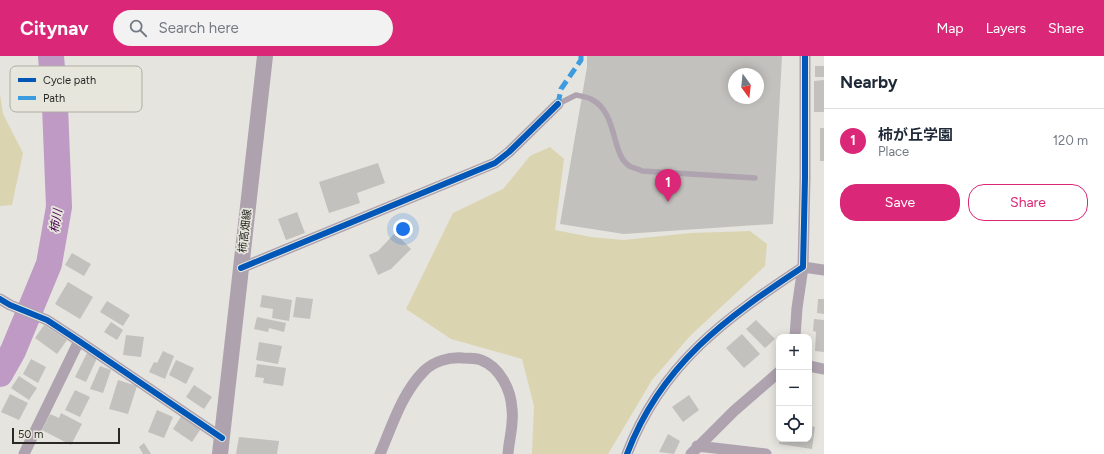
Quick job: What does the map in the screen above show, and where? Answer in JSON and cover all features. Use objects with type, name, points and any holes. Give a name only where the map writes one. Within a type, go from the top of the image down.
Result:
[{"type":"main road","name":"柿高畑線","points":[[220,454],[264,56]]},
{"type":"street","points":[[795,334],[803,267],[805,56]]},
{"type":"street","points":[[241,268],[495,163],[509,152],[558,104]]},
{"type":"street","points":[[627,454],[646,411],[669,378],[714,331],[754,300],[803,267],[824,270]]},
{"type":"street","points":[[0,299],[10,305],[47,320],[79,340],[222,438]]},
{"type":"street","points":[[24,454],[79,340]]},
{"type":"street","points":[[380,454],[400,408],[417,380],[425,370],[433,364],[455,357],[481,360],[500,375],[503,380],[510,395],[512,409],[508,454]]},
{"type":"street","points":[[812,367],[824,369]]},
{"type":"street","points":[[694,450],[776,375]]},
{"type":"street","points":[[694,450],[766,454]]},
{"type":"lane","points":[[558,104],[576,95],[591,99],[604,110],[609,117],[622,158],[629,166],[642,171],[755,178]]},
{"type":"shaded area","points":[[0,94],[3,114],[23,153],[12,205],[0,206]]},
{"type":"shaded area","points":[[550,147],[564,159],[555,230],[591,237],[623,240],[691,233],[750,231],[767,244],[765,266],[690,336],[652,380],[608,454],[532,454],[534,406],[522,359],[451,339],[406,309],[453,213],[503,189],[530,156]]},
{"type":"building","points":[[587,56],[782,56],[773,224],[624,234],[560,224],[587,67]]},
{"type":"building","points":[[815,66],[824,66],[824,77],[815,77]]},
{"type":"building","points":[[824,80],[824,112],[814,112],[814,81]]},
{"type":"building","points":[[820,128],[824,128],[824,161],[820,161]]},
{"type":"building","points":[[378,163],[385,183],[357,193],[360,203],[329,213],[319,182]]},
{"type":"building","points":[[297,212],[305,233],[286,240],[278,219]]},
{"type":"building","points":[[395,233],[411,249],[391,269],[378,275],[369,255],[378,251]]},
{"type":"building","points":[[72,253],[91,264],[84,276],[65,265]]},
{"type":"building","points":[[68,282],[93,297],[80,319],[55,304]]},
{"type":"building","points":[[262,295],[292,300],[289,321],[272,318],[273,309],[260,307]]},
{"type":"building","points":[[296,297],[313,299],[310,319],[293,317]]},
{"type":"building","points":[[818,299],[824,299],[824,314],[817,313]]},
{"type":"building","points":[[107,301],[130,315],[123,326],[100,312]]},
{"type":"building","points":[[257,317],[286,323],[284,332],[269,328],[268,332],[254,329]]},
{"type":"building","points":[[814,319],[824,320],[824,352],[815,351],[816,332],[813,331]]},
{"type":"building","points":[[756,320],[775,339],[765,348],[746,329]]},
{"type":"building","points":[[111,322],[123,330],[117,340],[104,332]]},
{"type":"building","points":[[44,325],[67,340],[57,354],[35,338]]},
{"type":"building","points":[[742,334],[760,354],[744,368],[726,348]]},
{"type":"building","points":[[126,335],[144,337],[141,357],[123,355]]},
{"type":"building","points":[[259,342],[282,346],[278,364],[256,360]]},
{"type":"building","points":[[163,351],[174,356],[165,379],[149,372],[154,362],[157,363]]},
{"type":"building","points":[[87,353],[97,358],[86,382],[75,377]]},
{"type":"building","points":[[31,359],[46,367],[38,383],[23,374]]},
{"type":"building","points":[[176,360],[194,368],[186,384],[169,375]]},
{"type":"building","points":[[257,364],[286,368],[283,386],[263,383],[264,378],[255,377]]},
{"type":"building","points":[[100,366],[111,370],[103,393],[90,389]]},
{"type":"building","points":[[19,376],[37,388],[29,400],[11,388]]},
{"type":"building","points":[[118,380],[137,386],[128,414],[109,409]]},
{"type":"building","points":[[194,385],[212,397],[204,409],[186,397]]},
{"type":"building","points":[[75,390],[90,397],[80,417],[65,410]]},
{"type":"building","points":[[10,394],[28,403],[19,420],[1,412]]},
{"type":"building","points":[[689,395],[699,410],[683,422],[672,407]]},
{"type":"building","points":[[157,410],[173,417],[164,438],[148,432]]},
{"type":"building","points":[[61,413],[82,424],[71,445],[42,430],[50,414],[59,418]]},
{"type":"building","points":[[182,415],[202,427],[192,442],[173,429]]},
{"type":"building","points":[[812,426],[815,427],[812,449],[779,444],[779,442],[812,442]]},
{"type":"building","points":[[668,434],[680,441],[674,454],[659,452]]},
{"type":"building","points":[[239,437],[279,441],[277,454],[236,454]]},
{"type":"building","points":[[144,443],[151,454],[143,454],[139,447]]},
{"type":"waterway","name":"柿川","points":[[51,56],[52,66]]},
{"type":"waterway","name":"柿川","points":[[0,374],[13,351],[49,264],[59,207],[55,112]]},
{"type":"marked path","points":[[558,104],[561,89],[581,60],[581,56]]},
{"type":"cycle path","points":[[627,454],[641,422],[658,394],[677,369],[722,325],[803,267],[805,56]]},
{"type":"cycle path","points":[[241,268],[495,163],[509,152],[558,104]]},
{"type":"cycle path","points":[[0,299],[10,305],[47,320],[222,438]]},
{"type":"place","name":"柿が丘学園","points":[[668,202]]}]
